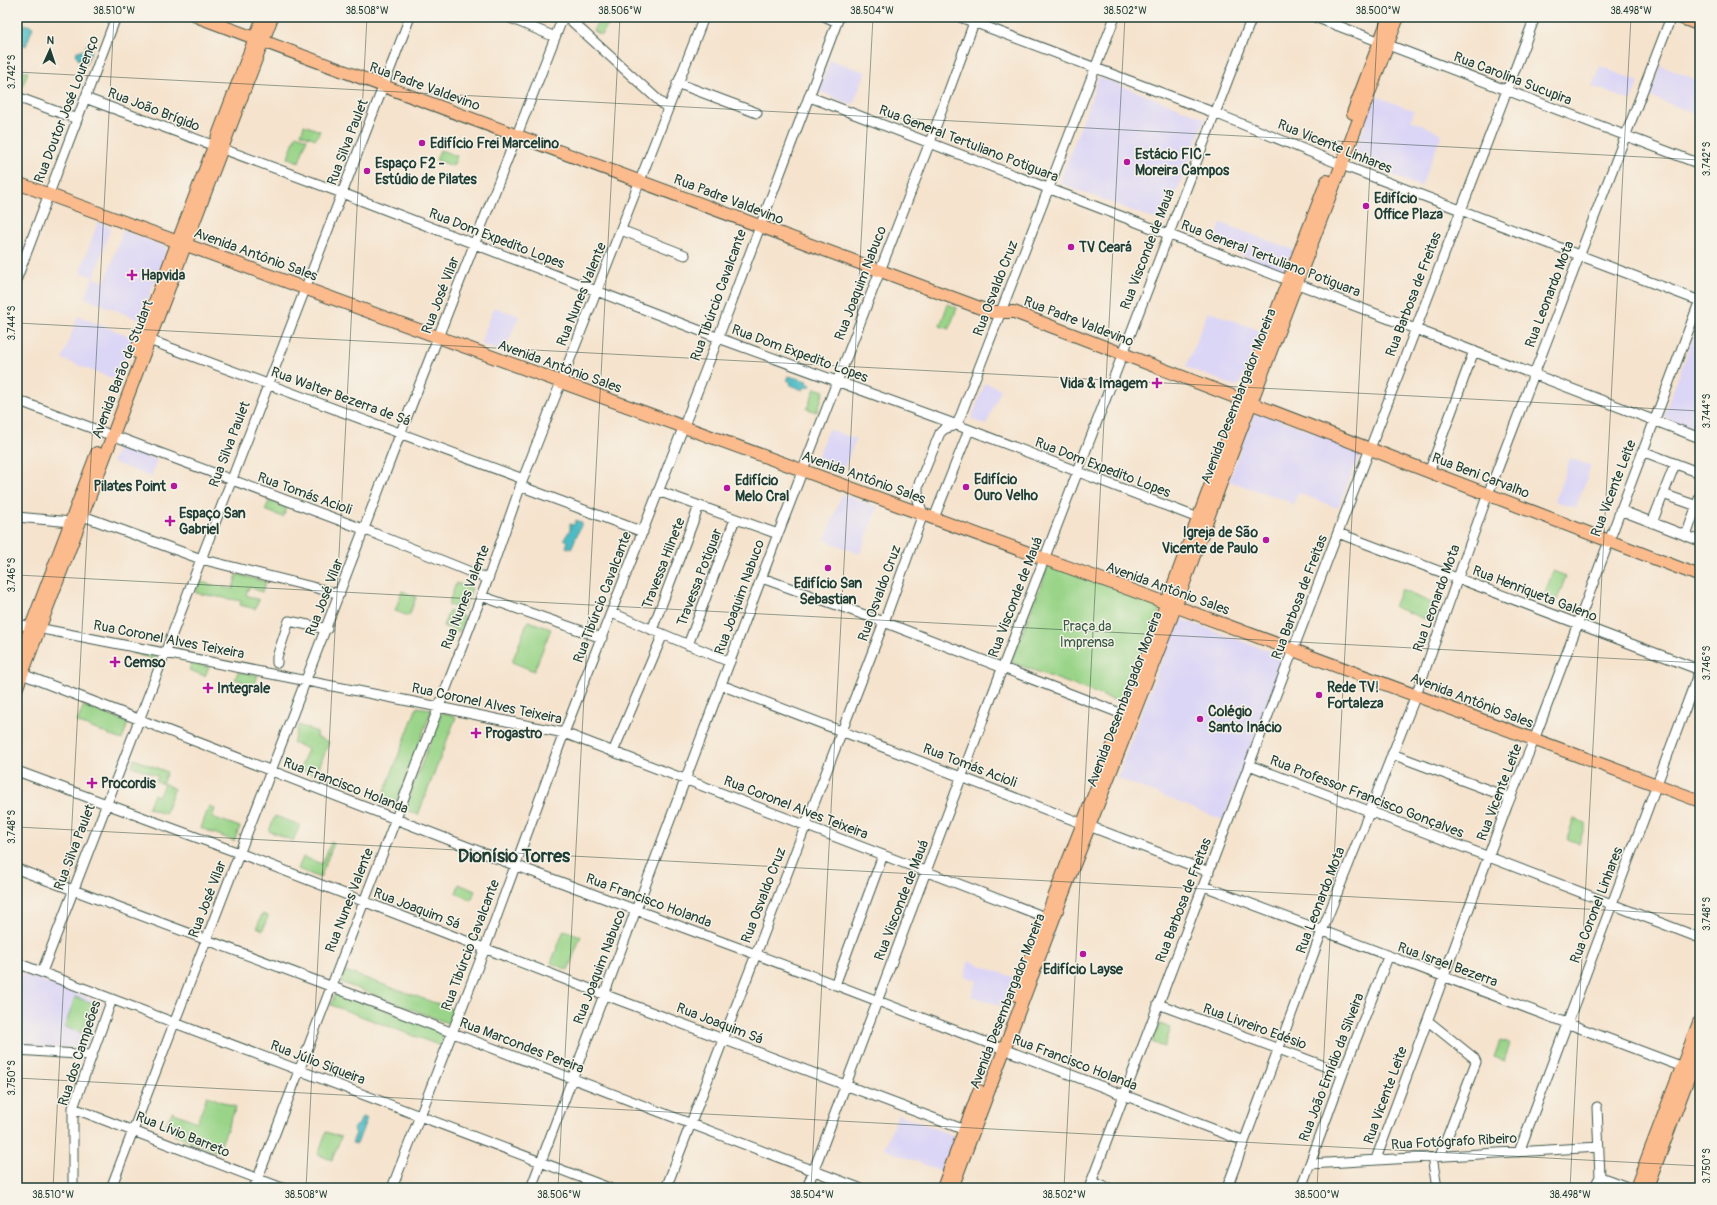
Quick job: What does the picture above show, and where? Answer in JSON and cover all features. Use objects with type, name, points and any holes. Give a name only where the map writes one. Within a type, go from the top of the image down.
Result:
[{"type":"main road","name":"Rua Padre Valdevino","points":[[198,17],[259,41],[991,312],[1014,312],[1247,401]]},
{"type":"main road","name":"Avenida Barão de Studart","points":[[259,41],[263,17]]},
{"type":"main road","name":"Avenida Barão de Studart","points":[[17,687],[19,668],[83,516],[109,434],[217,148],[259,41],[272,17]]},
{"type":"main road","name":"Avenida Desembargador Moreira","points":[[1383,43],[1388,17]]},
{"type":"main road","name":"Avenida Desembargador Moreira","points":[[943,1188],[965,1130],[1000,1048],[1171,604],[1383,43],[1398,17]]},
{"type":"main road","points":[[1680,17],[1700,25]]},
{"type":"main road","name":"Avenida Antônio Sales","points":[[17,183],[305,287],[1044,560],[1171,604],[1700,801]]},
{"type":"main road","name":"Avenida Barão de Studart","points":[[35,627],[70,522],[149,340],[182,243]]},
{"type":"main road","name":"Avenida Desembargador Moreira","points":[[952,1188],[1045,917],[1086,824],[1125,715],[1171,604],[1198,518],[1247,401]]},
{"type":"main road","name":"Rua Beni Carvalho","points":[[1247,401],[1700,575]]},
{"type":"main road","points":[[1636,1188],[1691,1071],[1700,1020]]},
{"type":"main road","points":[[1647,1188],[1700,1046]]},
{"type":"street","name":"Rua Doutor José Lourenço","points":[[17,278],[116,17]]},
{"type":"street","name":"Rua Silva Paulet","points":[[42,972],[267,384],[410,17]]},
{"type":"street","points":[[508,17],[555,37]]},
{"type":"street","name":"Rua José Vilar","points":[[111,1188],[239,853],[365,530],[401,432],[563,17]]},
{"type":"street","points":[[567,17],[667,108]]},
{"type":"street","name":"Rua Nunes Valente","points":[[254,1188],[488,579],[522,483],[598,292],[667,108],[704,17]]},
{"type":"street","points":[[826,17],[838,19]]},
{"type":"street","name":"Rua Vicente Linhares","points":[[960,17],[976,20],[1095,68],[1700,301]]},
{"type":"street","name":"Rua Osvaldo Cruz","points":[[957,425],[1115,17]]},
{"type":"street","name":"Rua Visconde de Mauá","points":[[807,1188],[1002,669],[1079,472],[1168,233],[1252,17]]},
{"type":"street","name":"Rua Carolina Sucupira","points":[[1315,17],[1700,164]]},
{"type":"street","name":"Rua Barbosa de Freitas","points":[[1090,1185],[1204,886],[1248,765],[1294,650],[1369,448],[1535,17]]},
{"type":"street","name":"Rua Leonardo Mota","points":[[1228,1188],[1322,931],[1416,695],[1488,494],[1671,17]]},
{"type":"street","name":"Rua Tibúrcio Cavalcante","points":[[392,1188],[485,948],[564,734],[810,97],[838,19]]},
{"type":"street","name":"Rua Joaquim Nabuco","points":[[531,1188],[778,534],[976,20]]},
{"type":"street","points":[[677,83],[758,113]]},
{"type":"street","points":[[17,97],[77,119]]},
{"type":"street","name":"Rua General Tertuliano Potiguara","points":[[810,97],[1700,438]]},
{"type":"street","name":"Rua João Brígido","points":[[85,98],[217,148]]},
{"type":"street","name":"Rua Dom Expedito Lopes","points":[[217,148],[342,193],[718,338],[957,425],[1198,518]]},
{"type":"street","points":[[621,230],[685,255]]},
{"type":"street","name":"Rua Vicente Leite","points":[[1376,1159],[1510,798],[1534,740],[1608,540],[1700,301]]},
{"type":"street","name":"Rua Walter Bezerra de Sá","points":[[149,340],[401,432],[643,532]]},
{"type":"street","points":[[1430,472],[1474,351]]},
{"type":"street","name":"Rua Tomás Acioli","points":[[17,400],[365,530],[488,579]]},
{"type":"street","points":[[928,516],[918,500],[918,486],[940,433],[944,429],[957,425]]},
{"type":"street","name":"Rua Osvaldo Cruz","points":[[666,1188],[722,1039],[884,622],[928,516],[969,430]]},
{"type":"street","points":[[1642,451],[1700,473]]},
{"type":"street","points":[[1652,523],[1675,464]]},
{"type":"street","points":[[658,491],[778,534]]},
{"type":"street","points":[[1663,494],[1698,506]]},
{"type":"street","points":[[1686,536],[1698,506],[1700,496]]},
{"type":"street","name":"Travessa Hilnete","points":[[652,630],[700,506]]},
{"type":"street","points":[[1620,510],[1700,541]]},
{"type":"street","points":[[17,516],[70,522],[83,516],[201,559],[340,594]]},
{"type":"street","name":"Travessa Potiguar","points":[[688,645],[735,519]]},
{"type":"street","name":"Rua Henriqueta Galeno","points":[[1338,533],[1700,670]]},
{"type":"street","points":[[762,578],[884,622],[1002,669],[1125,715]]},
{"type":"street","points":[[481,596],[602,638]]},
{"type":"street","points":[[612,613],[730,662]]},
{"type":"street","points":[[277,663],[277,657],[289,620],[327,629]]},
{"type":"street","name":"Rua Coronel Alves Teixeira","points":[[17,624],[438,707],[564,734],[1045,917]]},
{"type":"street","points":[[613,752],[662,634]]},
{"type":"street","name":"Rua Francisco Holanda","points":[[19,668],[139,720],[395,819],[834,985],[878,1000],[1244,1141]]},
{"type":"street","name":"Rua Coronel Linhares","points":[[1519,1152],[1566,1022],[1700,670]]},
{"type":"street","name":"Rua Tomás Acioli","points":[[721,685],[1208,872]]},
{"type":"street","points":[[1392,754],[1510,798]]},
{"type":"street","name":"Rua Professor Francisco Gonçalves","points":[[1248,765],[1700,938]]},
{"type":"street","name":"Rua Joaquim Sá","points":[[17,771],[239,853],[604,995],[965,1130]]},
{"type":"street","points":[[834,985],[883,855]]},
{"type":"street","name":"Rua Marcondes Pereira","points":[[17,869],[332,986],[451,1033],[859,1188]]},
{"type":"street","name":"Rua Israel Bezerra","points":[[1204,886],[1388,957],[1566,1022],[1691,1071]]},
{"type":"street","name":"Rua João Emídio da Silveira","points":[[1301,1188],[1343,1073],[1388,957]]},
{"type":"street","name":"Rua Júlio Siqueira","points":[[17,963],[609,1188]]},
{"type":"street","name":"Rua dos Campeões","points":[[73,1188],[74,1108],[91,1055],[112,999]]},
{"type":"street","name":"Rua Livreiro Edésio","points":[[1158,1004],[1343,1073]]},
{"type":"street","points":[[1428,1021],[1474,1058],[1476,1062],[1437,1159],[1437,1188]]},
{"type":"street","points":[[17,1050],[91,1055]]},
{"type":"street","points":[[1594,1188],[1600,1177],[1597,1107]]},
{"type":"street","name":"Rua Lívio Barreto","points":[[74,1108],[133,1129],[282,1188]]},
{"type":"street","name":"Rua Fotógrafo Ribeiro","points":[[1310,1164],[1376,1159],[1437,1159],[1599,1147]]},
{"type":"street","points":[[1600,1177],[1630,1188]]},
{"type":"street","points":[[1090,1185],[1108,1188]]},
{"type":"shaded area","points":[[830,60],[866,72],[853,105],[820,92],[819,89]]},
{"type":"shaded area","points":[[1600,66],[1639,82],[1631,101],[1592,86]]},
{"type":"shaded area","points":[[1661,66],[1700,81],[1700,116],[1649,96]]},
{"type":"shaded area","name":"Estácio FIC - Moreira Campos","points":[[1099,77],[1205,118],[1165,223],[1059,183]]},
{"type":"shaded area","points":[[1376,96],[1414,111],[1411,120],[1442,134],[1421,187],[1352,159]]},
{"type":"shaded area","name":"Hapvida","points":[[98,222],[111,227],[94,278],[105,282],[123,230],[166,247],[167,250],[140,320],[85,298],[93,277],[80,272]]},
{"type":"shaded area","points":[[1221,223],[1294,250],[1287,267],[1282,270],[1213,244]]},
{"type":"shaded area","points":[[494,307],[519,316],[504,352],[480,344]]},
{"type":"shaded area","points":[[1208,311],[1261,331],[1240,384],[1235,386],[1186,367]]},
{"type":"shaded area","points":[[78,316],[134,338],[117,380],[62,359]]},
{"type":"shaded area","points":[[1700,320],[1700,431],[1666,418],[1664,414]]},
{"type":"shaded area","points":[[985,383],[1001,389],[986,425],[971,419]]},
{"type":"shaded area","points":[[1259,412],[1359,449],[1361,452],[1338,508],[1298,493],[1293,505],[1285,500],[1229,481],[1253,415]]},
{"type":"shaded area","points":[[828,429],[856,439],[841,475],[815,465]]},
{"type":"shaded area","points":[[119,446],[157,460],[151,477],[112,462]]},
{"type":"shaded area","points":[[1570,458],[1591,466],[1576,508],[1555,501]]},
{"type":"shaded area","points":[[842,494],[878,507],[860,554],[825,540]]},
{"type":"shaded area","name":"Colégio Santo Inácio","points":[[1181,619],[1280,655],[1283,661],[1223,820],[1117,778],[1176,621]]},
{"type":"shaded area","points":[[969,961],[1015,978],[1004,1007],[971,996],[977,981],[964,976]]},
{"type":"shaded area","points":[[25,974],[102,1003],[85,1048],[19,1046],[17,1043],[17,979]]},
{"type":"shaded area","points":[[898,1114],[952,1135],[954,1139],[941,1171],[884,1149]]},
{"type":"green space","points":[[601,17],[614,17],[601,35],[593,30]]},
{"type":"green space","points":[[19,69],[28,72],[22,87],[17,85]]},
{"type":"green space","points":[[304,125],[320,131],[316,139],[301,134]]},
{"type":"green space","points":[[296,135],[307,139],[299,162],[288,158]]},
{"type":"green space","points":[[440,150],[457,156],[453,166],[436,160]]},
{"type":"green space","points":[[948,304],[957,308],[949,329],[940,326]]},
{"type":"green space","points":[[815,388],[824,391],[817,412],[807,409]]},
{"type":"green space","points":[[269,501],[287,508],[283,517],[265,510]]},
{"type":"green space","name":"Praça da Imprensa","points":[[1049,564],[1162,606],[1125,704],[1011,662]]},
{"type":"green space","points":[[1553,571],[1566,576],[1557,600],[1544,596]]},
{"type":"green space","points":[[237,574],[266,582],[262,592],[249,587],[246,595],[259,600],[255,609],[240,605],[241,601],[196,593],[199,582],[233,589]]},
{"type":"green space","points":[[456,583],[472,588],[464,610],[448,605]]},
{"type":"green space","points":[[1401,590],[1432,603],[1425,619],[1394,607]]},
{"type":"green space","points":[[402,591],[416,597],[409,616],[395,611]]},
{"type":"green space","points":[[449,611],[465,617],[459,632],[443,626]]},
{"type":"green space","points":[[528,621],[551,629],[534,671],[512,662]]},
{"type":"green space","points":[[134,650],[156,655],[153,669],[148,667],[151,658],[132,653]]},
{"type":"green space","points":[[192,663],[209,667],[205,676],[189,670]]},
{"type":"green space","points":[[238,672],[258,675],[254,686],[235,679]]},
{"type":"green space","points":[[84,705],[128,723],[122,740],[77,722]]},
{"type":"green space","points":[[417,707],[432,709],[395,806],[381,801]]},
{"type":"green space","points":[[442,712],[456,717],[418,815],[404,809]]},
{"type":"green space","points":[[299,725],[317,732],[316,737],[329,742],[316,775],[300,769],[308,749],[293,743]]},
{"type":"green space","points":[[134,759],[167,772],[162,784],[156,781],[158,776],[132,766]]},
{"type":"green space","points":[[164,783],[174,789],[165,814],[148,808],[154,794],[159,796]]},
{"type":"green space","points":[[209,806],[215,809],[212,817],[240,827],[234,841],[201,828]]},
{"type":"green space","points":[[275,816],[300,825],[293,841],[269,831]]},
{"type":"green space","points":[[1574,819],[1586,823],[1579,843],[1567,839]]},
{"type":"green space","points":[[331,842],[334,843],[320,878],[298,869],[303,857],[322,864]]},
{"type":"green space","points":[[459,884],[475,891],[471,900],[456,893]]},
{"type":"green space","points":[[262,914],[268,916],[263,930],[257,927]]},
{"type":"green space","points":[[564,930],[581,936],[568,970],[551,963]]},
{"type":"green space","points":[[345,971],[455,1010],[450,1024],[340,982]]},
{"type":"green space","points":[[336,992],[446,1033],[441,1046],[331,1005]]},
{"type":"green space","points":[[75,997],[98,1005],[87,1035],[65,1027]]},
{"type":"green space","points":[[1160,1024],[1171,1028],[1164,1047],[1152,1042]]},
{"type":"green space","points":[[1500,1041],[1510,1044],[1504,1061],[1494,1057]]},
{"type":"green space","points":[[207,1096],[236,1107],[218,1152],[174,1135],[175,1132],[166,1125],[172,1112],[197,1122]]},
{"type":"green space","points":[[326,1132],[341,1137],[332,1160],[318,1155]]},
{"type":"water","points":[[25,24],[33,27],[26,46],[22,44],[23,41],[17,33],[22,30]]},
{"type":"water","points":[[87,44],[90,45],[89,48],[92,49],[86,64],[80,62],[76,55],[77,51],[84,51]]},
{"type":"water","points":[[789,376],[807,381],[806,383],[811,385],[809,388],[805,387],[803,390],[790,385],[791,382],[787,380]]},
{"type":"water","points":[[576,520],[582,523],[571,549],[566,547],[568,541],[564,539],[570,530],[570,524],[574,525]]},
{"type":"water","points":[[362,1117],[367,1118],[357,1144],[352,1143],[356,1133],[353,1129],[356,1125],[358,1126]]},
{"type":"place","name":"Edifício Frei Marcelino","points":[[422,143]]},
{"type":"place","name":"Estácio FIC - Moreira Campos","points":[[1127,162]]},
{"type":"place","name":"Espaço F2 - Estúdio de Pilates","points":[[367,171]]},
{"type":"place","name":"Edifício Office Plaza","points":[[1366,206]]},
{"type":"place","name":"TV Ceará","points":[[1071,247]]},
{"type":"place","name":"Hapvida","points":[[132,275]]},
{"type":"place","name":"Vida & Imagem","points":[[1157,383]]},
{"type":"place","name":"Pilates Point","points":[[174,486]]},
{"type":"place","name":"Edifício Ouro Velho","points":[[966,487]]},
{"type":"place","name":"Edifício Melo Cral","points":[[727,488]]},
{"type":"place","name":"Espaço San Gabriel","points":[[170,521]]},
{"type":"place","name":"Igreja de São Vicente de Paulo","points":[[1266,540]]},
{"type":"place","name":"Edifício San Sebastian","points":[[828,568]]},
{"type":"place","name":"Cemso","points":[[115,662]]},
{"type":"place","name":"Integrale","points":[[208,688]]},
{"type":"place","name":"Rede TV! Fortaleza","points":[[1319,695]]},
{"type":"place","name":"Colégio Santo Inácio","points":[[1200,719]]},
{"type":"place","name":"Progastro","points":[[476,733]]},
{"type":"place","name":"Procordis","points":[[92,783]]},
{"type":"place","name":"Edifício Layse","points":[[1083,954]]},
{"type":"district","name":"Dionísio Torres","points":[[514,856]]}]
